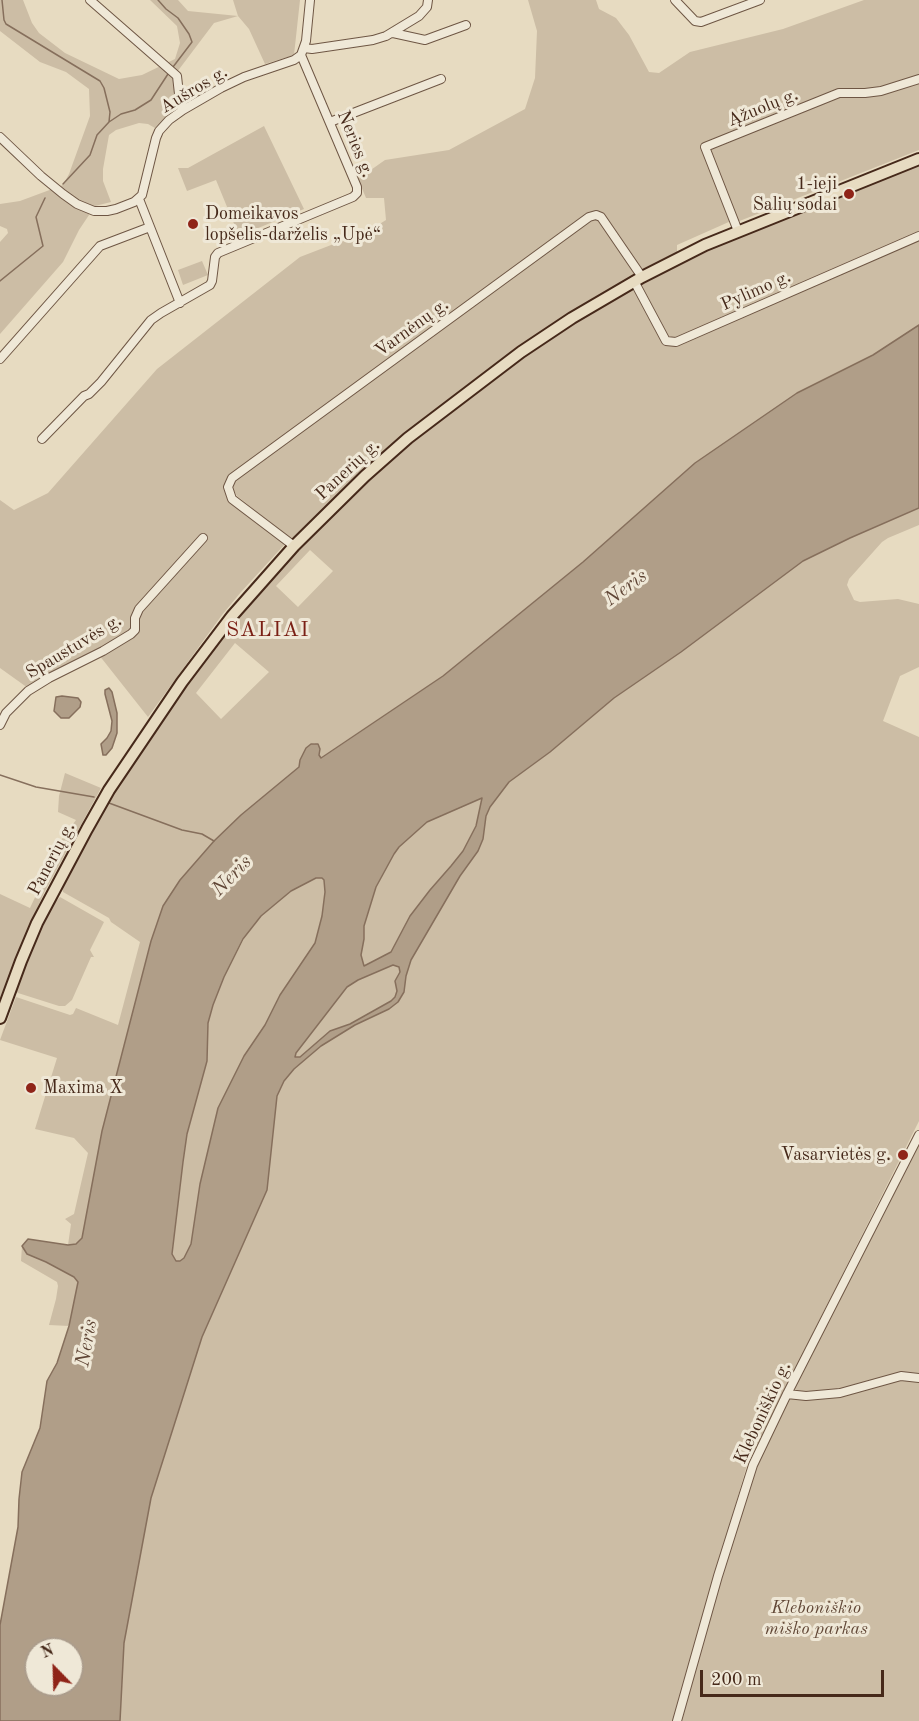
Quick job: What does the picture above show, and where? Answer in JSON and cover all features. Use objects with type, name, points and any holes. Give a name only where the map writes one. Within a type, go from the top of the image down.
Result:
[{"type":"main road","name":"Panerių g.","points":[[0,1018],[37,923],[106,795],[209,646],[246,599],[294,546],[365,476],[440,412],[521,352],[638,279],[682,255],[738,231],[919,159]]},
{"type":"street","points":[[90,0],[168,68],[178,80],[180,103],[183,110]]},
{"type":"street","points":[[310,0],[302,52],[373,40],[393,33],[424,12],[428,0]]},
{"type":"street","points":[[675,0],[695,21],[701,22],[760,0]]},
{"type":"street","points":[[393,33],[425,40],[466,25]]},
{"type":"street","name":"Aušros g.","points":[[139,199],[144,192],[159,131],[169,120],[236,81],[294,60],[302,52]]},
{"type":"street","name":"Neries g.","points":[[42,439],[101,382],[151,320],[211,283],[215,257],[219,252],[356,195],[357,187],[302,52]]},
{"type":"street","points":[[330,122],[441,79]]},
{"type":"street","name":"Ąžuolų g.","points":[[738,231],[705,147],[839,93],[880,91],[919,79]]},
{"type":"street","points":[[0,137],[63,194],[88,209],[107,211],[139,199],[180,303]]},
{"type":"street","name":"Varnėnų g.","points":[[294,546],[232,499],[228,487],[232,478],[590,217],[596,215],[601,217],[638,279]]},
{"type":"street","points":[[0,359],[100,246],[150,227]]},
{"type":"street","name":"Pylimo g.","points":[[638,279],[666,341],[676,342],[919,236]]},
{"type":"street","name":"Spaustuvės g.","points":[[0,725],[6,713],[28,691],[131,634],[135,630],[135,618],[139,609],[203,538]]},
{"type":"street","name":"Kleboniškio g.","points":[[677,1721],[718,1576],[753,1465],[919,1135]]},
{"type":"street","points":[[787,1394],[806,1396],[840,1393],[901,1376],[919,1378]]},
{"type":"green space","points":[[0,0],[23,0],[32,23],[39,33],[65,53],[119,79],[142,75],[175,59],[180,43],[177,26],[150,0],[178,0],[188,11],[238,16],[214,23],[174,76],[175,109],[155,128],[139,123],[116,130],[109,135],[103,181],[111,202],[95,206],[79,230],[63,262],[0,334],[0,242],[8,233],[7,229],[0,226],[0,204],[20,201],[63,185],[90,116],[89,89],[66,72],[40,62],[0,31]]},
{"type":"green space","points":[[233,0],[300,0],[294,55],[265,64],[249,29],[238,16]]},
{"type":"green space","points":[[528,0],[596,0],[599,9],[616,18],[629,35],[649,72],[659,73],[690,52],[783,29],[864,0],[919,0],[919,78],[865,91],[839,92],[702,145],[731,221],[677,245],[677,254],[643,272],[600,214],[229,477],[226,492],[285,544],[222,615],[148,717],[99,655],[28,688],[0,668],[0,500],[14,510],[48,493],[157,369],[300,257],[370,230],[386,220],[384,198],[366,198],[358,179],[385,160],[449,150],[525,109],[535,78],[537,31]]},
{"type":"green space","points":[[919,81],[919,150],[737,222],[709,149],[838,95]]},
{"type":"green space","points":[[264,126],[304,209],[239,236],[216,180],[187,191],[178,168],[188,168]]},
{"type":"green space","points":[[919,163],[919,325],[873,355],[797,393],[695,463],[583,562],[443,676],[320,758],[315,743],[311,744],[306,748],[299,767],[241,815],[214,841],[180,880],[163,906],[151,941],[102,1131],[82,1238],[76,1244],[68,1245],[71,1224],[65,1219],[74,1214],[88,1153],[74,1138],[35,1129],[57,1058],[0,1040],[16,997],[70,1015],[76,1008],[118,1025],[140,942],[111,922],[109,918],[63,892],[62,886],[105,803],[214,644],[307,539],[369,477],[413,438],[464,399],[589,311],[677,263]],"holes":[[[310,550],[333,571],[298,607],[276,586]],[[235,643],[269,672],[221,719],[196,693]]]},
{"type":"green space","points":[[590,219],[599,219],[635,270],[636,276],[520,348],[298,537],[290,538],[237,496],[231,486],[233,480]]},
{"type":"green space","points":[[202,261],[208,275],[183,285],[178,270]]},
{"type":"green space","points":[[919,508],[919,525],[882,542],[849,579],[847,585],[854,600],[860,602],[898,599],[919,604],[919,667],[900,676],[883,721],[919,737],[919,1121],[747,1465],[673,1721],[120,1721],[124,1643],[151,1498],[202,1337],[225,1284],[277,1096],[284,1081],[294,1069],[321,1046],[355,1025],[389,1009],[404,992],[411,960],[460,876],[478,851],[490,807],[509,782],[550,752],[614,698],[681,652],[803,561]]},
{"type":"green space","points":[[65,773],[101,788],[44,893],[0,998],[0,894],[30,908],[52,861],[56,847],[76,820],[58,812],[59,796]]},
{"type":"green space","points":[[482,797],[476,826],[463,851],[410,916],[391,953],[364,966],[360,955],[364,926],[376,887],[394,854],[427,822]]},
{"type":"green space","points":[[316,878],[324,880],[325,892],[315,943],[280,995],[265,1025],[244,1056],[218,1108],[200,1184],[191,1244],[184,1258],[176,1261],[172,1254],[187,1134],[207,1061],[208,1023],[213,1005],[224,977],[244,939],[261,916],[291,891]]},
{"type":"green space","points":[[60,897],[104,922],[90,950],[94,957],[91,957],[72,1000],[65,1006],[16,991],[26,957],[48,910]]},
{"type":"green space","points":[[394,965],[399,967],[400,972],[395,981],[397,991],[391,1001],[350,1024],[330,1031],[300,1057],[295,1057],[347,987]]},
{"type":"green space","name":"Kleboniškio miško parkas","points":[[919,1143],[919,1721],[681,1721],[756,1466],[799,1376]]},
{"type":"green space","points":[[22,1246],[27,1254],[75,1277],[78,1282],[69,1326],[49,1325],[56,1299],[57,1282],[21,1261]]},
{"type":"water","name":"Neris","points":[[919,325],[919,508],[803,561],[681,652],[614,698],[550,752],[509,782],[490,807],[478,851],[460,876],[411,960],[404,992],[398,1002],[321,1046],[294,1069],[284,1081],[277,1096],[267,1190],[202,1337],[151,1498],[124,1643],[120,1721],[0,1721],[0,1625],[18,1527],[22,1472],[40,1428],[47,1381],[57,1363],[69,1326],[78,1282],[74,1277],[27,1254],[22,1246],[28,1239],[68,1245],[76,1244],[82,1238],[102,1131],[151,941],[163,906],[180,880],[214,841],[241,815],[299,767],[306,748],[311,744],[318,744],[321,758],[443,676],[583,562],[695,463],[797,393],[873,355]],"holes":[[[482,798],[476,826],[463,851],[410,916],[391,952],[364,966],[361,955],[364,926],[376,887],[394,854],[427,822]],[[316,878],[324,880],[325,892],[315,943],[280,995],[265,1025],[244,1056],[218,1108],[200,1184],[191,1244],[184,1258],[176,1261],[172,1254],[187,1134],[207,1061],[208,1023],[213,1005],[243,939],[261,916],[291,891]],[[393,965],[399,967],[400,972],[395,981],[397,991],[391,1001],[350,1024],[330,1031],[300,1057],[295,1057],[347,987]]]},
{"type":"water","points":[[109,688],[117,713],[117,733],[112,748],[106,755],[103,755],[101,744],[111,731],[112,721],[105,694],[105,690]]},
{"type":"water","points":[[56,697],[78,698],[81,702],[80,707],[69,718],[61,718],[54,711]]},
{"type":"waterway","points":[[2,0],[6,24],[100,81],[110,112],[109,122]]},
{"type":"waterway","points":[[158,0],[178,18],[192,42],[173,67]]},
{"type":"waterway","points":[[63,184],[90,155],[97,135],[109,122],[151,100],[168,74]]},
{"type":"waterway","points":[[0,281],[43,246],[36,217],[45,198]]},
{"type":"waterway","points":[[0,775],[36,787],[94,797]]},
{"type":"waterway","points":[[109,803],[182,830],[202,834],[214,841]]},
{"type":"place","name":"1-ieji Salių sodai","points":[[849,194]]},
{"type":"place","name":"Domeikavos lopšelis-darželis „Upė“","points":[[193,224]]},
{"type":"place","name":"Maxima X","points":[[31,1088]]},
{"type":"place","name":"Vasarvietės g.","points":[[903,1155]]},
{"type":"district","name":"SALIAI","points":[[268,630]]}]
